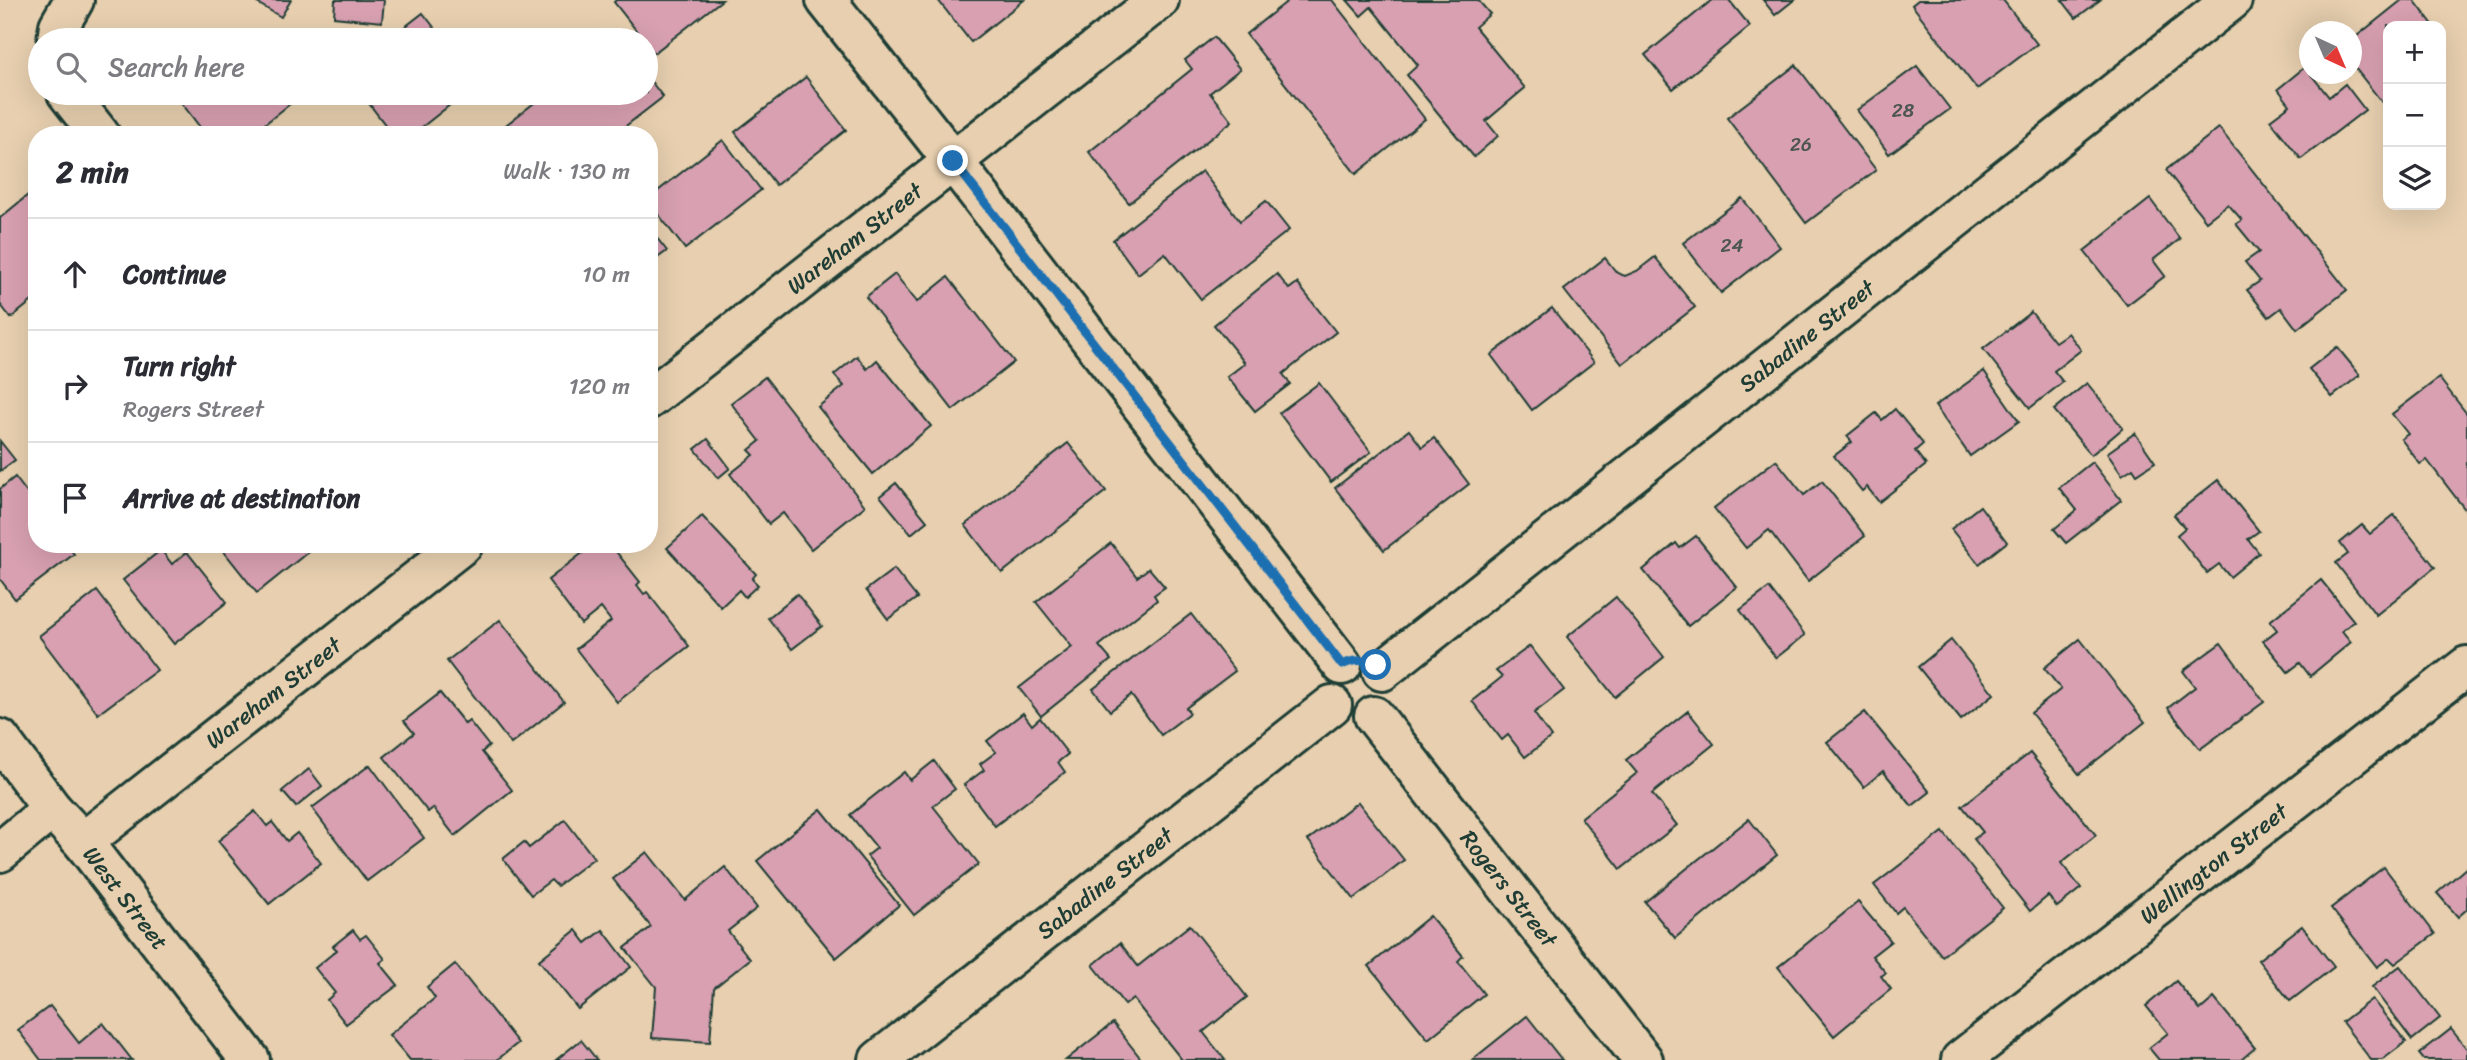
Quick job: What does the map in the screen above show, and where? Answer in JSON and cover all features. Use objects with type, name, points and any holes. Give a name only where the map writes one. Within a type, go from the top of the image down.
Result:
[{"type":"street","points":[[59,28],[74,0]]},
{"type":"street","points":[[825,0],[953,161],[1342,665]]},
{"type":"street","name":"Wareham Street","points":[[658,392],[1159,0]]},
{"type":"street","name":"Sabadine Street","points":[[1382,671],[2232,0]]},
{"type":"street","points":[[76,105],[93,126]]},
{"type":"street","name":"Wareham Street","points":[[83,842],[424,556]]},
{"type":"street","points":[[1350,661],[1368,661],[1382,671],[1388,680],[1388,700],[1374,716],[1363,720],[1351,719],[1344,717],[1332,705],[1329,688],[1331,679],[1342,665],[1350,661]]},
{"type":"street","name":"Wellington Street","points":[[1961,1060],[2467,666]]},
{"type":"street","name":"Sabadine Street","points":[[879,1060],[1332,705]]},
{"type":"street","name":"Rogers Street","points":[[1374,716],[1643,1060]]},
{"type":"street","name":"West Street","points":[[0,739],[52,809],[83,842],[250,1060]]},
{"type":"street","points":[[0,852],[52,809]]},
{"type":"building","points":[[252,0],[291,0],[281,17]]},
{"type":"building","points":[[335,0],[384,0],[382,22],[334,17]]},
{"type":"building","points":[[722,0],[658,50],[658,28],[634,28],[614,2]]},
{"type":"building","points":[[938,0],[1024,0],[971,42]]},
{"type":"building","points":[[1289,0],[1332,0],[1425,119],[1356,174],[1246,34]]},
{"type":"building","points":[[1347,0],[1478,0],[1490,14],[1475,27],[1525,88],[1486,121],[1498,136],[1474,157],[1407,75],[1418,65],[1371,7],[1361,16]]},
{"type":"building","points":[[1712,0],[1729,0],[1750,26],[1673,89],[1645,55]]},
{"type":"building","points":[[1763,0],[1794,0],[1775,15]]},
{"type":"building","points":[[1918,0],[2003,0],[2037,44],[1977,89],[1912,5]]},
{"type":"building","points":[[2062,0],[2100,0],[2076,18]]},
{"type":"building","points":[[2402,0],[2414,0],[2430,21],[2383,21],[2383,104],[2362,77],[2362,32]]},
{"type":"building","points":[[423,13],[435,28],[404,28]]},
{"type":"building","points":[[1214,37],[1240,69],[1210,93],[1232,121],[1129,203],[1089,152],[1192,69],[1185,60]]},
{"type":"building","points":[[1796,65],[1876,170],[1806,223],[1727,118]]},
{"type":"building","points":[[1917,66],[1950,109],[1889,154],[1857,110]]},
{"type":"building","points":[[2299,72],[2299,84],[2319,84],[2329,97],[2345,84],[2365,110],[2301,159],[2270,120],[2290,105],[2278,89]]},
{"type":"building","points":[[806,77],[846,130],[776,185],[735,132]]},
{"type":"building","points":[[183,105],[289,105],[262,126],[199,126]]},
{"type":"building","points":[[370,105],[450,105],[423,126],[386,126]]},
{"type":"building","points":[[532,105],[653,105],[626,126],[505,126]]},
{"type":"building","points":[[2219,128],[2347,290],[2297,329],[2281,308],[2269,317],[2247,290],[2260,281],[2245,262],[2259,252],[2236,224],[2242,220],[2228,204],[2206,221],[2166,170]]},
{"type":"building","points":[[723,140],[761,190],[685,249],[658,214],[658,191]]},
{"type":"building","points":[[1202,171],[1240,221],[1266,201],[1289,230],[1201,299],[1165,253],[1138,274],[1113,240]]},
{"type":"building","points":[[28,195],[28,304],[11,318],[0,304],[0,218]]},
{"type":"building","points":[[1742,198],[1780,247],[1721,293],[1683,243]]},
{"type":"building","points":[[2150,199],[2180,239],[2153,260],[2165,276],[2127,305],[2084,251]]},
{"type":"building","points":[[658,240],[667,251],[658,258]]},
{"type":"building","points":[[1655,257],[1695,307],[1622,364],[1564,290],[1605,258],[1617,273],[1625,276],[1637,271]]},
{"type":"building","points":[[895,274],[917,302],[948,277],[1014,362],[953,410],[866,297]]},
{"type":"building","points":[[1277,274],[1289,289],[1297,283],[1336,332],[1283,374],[1290,384],[1255,411],[1227,377],[1245,363],[1214,325]]},
{"type":"building","points":[[1552,308],[1594,362],[1532,410],[1491,355]]},
{"type":"building","points":[[2031,312],[2055,342],[2068,333],[2081,350],[2054,371],[2063,382],[2030,408],[1983,349]]},
{"type":"building","points":[[2337,347],[2360,375],[2332,397],[2309,369]]},
{"type":"building","points":[[857,356],[867,369],[877,360],[931,426],[873,474],[818,407],[844,386],[834,375]]},
{"type":"building","points":[[1984,371],[2019,421],[1970,456],[1935,406]]},
{"type":"building","points":[[765,377],[865,506],[811,549],[783,513],[769,524],[730,474],[754,455],[749,450],[760,441],[731,403]]},
{"type":"building","points":[[2439,378],[2467,414],[2467,512],[2427,460],[2420,464],[2401,439],[2408,434],[2392,414]]},
{"type":"building","points":[[1319,383],[1371,452],[1331,482],[1279,413]]},
{"type":"building","points":[[2087,383],[2123,428],[2091,455],[2054,410]]},
{"type":"building","points":[[1895,409],[1923,444],[1915,451],[1926,465],[1879,502],[1867,487],[1862,491],[1834,456],[1852,442],[1847,436],[1876,413],[1882,420]]},
{"type":"building","points":[[1409,430],[1422,447],[1434,438],[1469,484],[1384,550],[1335,488]]},
{"type":"building","points":[[2135,433],[2155,462],[2137,474],[2133,468],[2122,475],[2107,453]]},
{"type":"building","points":[[708,439],[730,468],[718,478],[695,449]]},
{"type":"building","points":[[0,441],[15,460],[0,471]]},
{"type":"building","points":[[1068,443],[1106,491],[1002,573],[965,525]]},
{"type":"building","points":[[1776,460],[1804,495],[1822,481],[1865,536],[1808,581],[1769,530],[1746,548],[1714,508]]},
{"type":"building","points":[[2092,462],[2121,500],[2066,543],[2054,529],[2077,510],[2059,488]]},
{"type":"building","points":[[15,477],[28,494],[28,553],[74,554],[15,599],[0,579],[0,489]]},
{"type":"building","points":[[2218,480],[2259,531],[2248,539],[2259,553],[2230,577],[2219,564],[2207,573],[2177,535],[2185,528],[2174,515]]},
{"type":"building","points":[[896,483],[927,521],[911,534],[880,496]]},
{"type":"building","points":[[1980,506],[2007,542],[1979,564],[1951,529]]},
{"type":"building","points":[[2394,515],[2435,567],[2376,615],[2336,563],[2348,554],[2340,543],[2362,525],[2370,534]]},
{"type":"building","points":[[702,516],[756,574],[752,579],[758,585],[745,597],[739,590],[721,607],[667,548]]},
{"type":"building","points":[[1696,536],[1737,587],[1688,626],[1643,570],[1676,543],[1680,548]]},
{"type":"building","points":[[1111,543],[1137,577],[1149,568],[1165,587],[1154,595],[1157,600],[1099,646],[1111,660],[1041,716],[1019,688],[1072,647],[1036,602]]},
{"type":"building","points":[[157,553],[163,553],[172,564],[188,553],[227,602],[174,644],[123,580]]},
{"type":"building","points":[[225,553],[307,553],[257,593]]},
{"type":"building","points":[[582,553],[617,553],[640,582],[637,585],[644,594],[647,592],[689,646],[617,702],[576,649],[611,621],[601,608],[581,624],[548,580]]},
{"type":"building","points":[[894,569],[917,598],[888,619],[866,590]]},
{"type":"building","points":[[2321,580],[2354,621],[2342,631],[2351,642],[2310,676],[2300,663],[2288,672],[2263,641],[2277,630],[2270,621]]},
{"type":"building","points":[[1769,588],[1805,635],[1776,658],[1740,610]]},
{"type":"building","points":[[97,591],[157,670],[98,714],[39,636]]},
{"type":"building","points":[[797,594],[822,626],[792,649],[768,618]]},
{"type":"building","points":[[1616,597],[1664,657],[1615,697],[1567,637]]},
{"type":"building","points":[[1191,614],[1235,671],[1186,708],[1190,713],[1161,735],[1131,695],[1110,711],[1093,689]]},
{"type":"building","points":[[500,620],[564,702],[511,744],[447,661]]},
{"type":"building","points":[[2080,639],[2145,722],[2079,774],[2031,713],[2061,689],[2044,668]]},
{"type":"building","points":[[1951,640],[1994,694],[1961,720],[1918,667]]},
{"type":"building","points":[[2221,643],[2264,702],[2200,749],[2168,708],[2195,687],[2183,671]]},
{"type":"building","points":[[1530,646],[1564,690],[1534,713],[1551,737],[1525,757],[1508,735],[1502,740],[1472,701],[1502,677],[1496,671]]},
{"type":"building","points":[[440,693],[465,724],[469,721],[489,746],[482,752],[512,790],[455,836],[433,808],[428,812],[384,757],[414,733],[404,721]]},
{"type":"building","points":[[1688,711],[1714,744],[1652,794],[1677,825],[1621,869],[1581,818],[1637,773],[1626,760]]},
{"type":"building","points":[[1865,712],[1930,792],[1912,806],[1883,771],[1864,787],[1827,742]]},
{"type":"building","points":[[1023,713],[1032,725],[1040,718],[1068,754],[1058,762],[1065,772],[995,826],[964,785],[984,770],[980,764],[996,752],[987,741]]},
{"type":"building","points":[[2030,753],[2096,835],[2061,863],[2081,888],[2057,907],[2048,896],[2030,911],[1974,839],[1983,832],[1962,806]]},
{"type":"building","points":[[934,761],[955,789],[933,806],[979,864],[914,915],[867,856],[877,848],[850,815],[904,772],[910,780]]},
{"type":"building","points":[[370,765],[424,838],[367,881],[312,808]]},
{"type":"building","points":[[309,769],[322,786],[296,807],[282,791]]},
{"type":"building","points":[[1358,802],[1404,860],[1354,899],[1308,840]]},
{"type":"building","points":[[821,809],[899,905],[836,958],[757,861]]},
{"type":"building","points":[[255,811],[267,826],[272,822],[287,841],[297,833],[321,863],[269,904],[218,841]]},
{"type":"building","points":[[1749,819],[1777,855],[1675,938],[1645,902]]},
{"type":"building","points":[[565,820],[594,858],[557,886],[551,880],[531,895],[503,859],[524,842],[529,848]]},
{"type":"building","points":[[1943,832],[2003,908],[1942,956],[1903,907],[1896,913],[1874,885]]},
{"type":"building","points":[[647,852],[685,900],[725,867],[757,908],[728,931],[750,959],[714,988],[710,1042],[652,1038],[656,987],[625,948],[651,927],[613,879]]},
{"type":"building","points":[[2384,867],[2435,934],[2395,964],[2389,958],[2377,967],[2331,908]]},
{"type":"building","points":[[2467,867],[2467,909],[2458,917],[2437,893]]},
{"type":"building","points":[[1858,902],[1891,941],[1872,956],[1886,973],[1881,976],[1891,989],[1834,1036],[1778,967]]},
{"type":"building","points":[[1430,916],[1463,956],[1458,961],[1484,994],[1428,1039],[1369,966]]},
{"type":"building","points":[[1190,925],[1247,997],[1203,1032],[1225,1060],[1182,1060],[1133,999],[1125,1005],[1093,965],[1120,943],[1138,966]]},
{"type":"building","points":[[2302,926],[2334,967],[2290,1001],[2258,960]]},
{"type":"building","points":[[353,930],[360,939],[366,935],[385,959],[380,963],[398,985],[346,1024],[327,1000],[335,993],[315,968],[337,950],[333,946]]},
{"type":"building","points":[[576,930],[586,943],[603,930],[631,967],[578,1009],[539,960]]},
{"type":"building","points":[[455,964],[518,1043],[497,1060],[410,1060],[389,1035],[435,998],[427,987]]},
{"type":"building","points":[[2400,966],[2440,1018],[2412,1040],[2372,987]]},
{"type":"building","points":[[2176,981],[2200,1010],[2214,998],[2255,1048],[2241,1060],[2159,1060],[2149,1048],[2168,1033],[2146,1006]]},
{"type":"building","points":[[2372,999],[2406,1042],[2382,1060],[2371,1060],[2342,1022]]},
{"type":"building","points":[[50,1006],[79,1043],[103,1023],[132,1060],[41,1060],[18,1030]]},
{"type":"building","points":[[1527,1016],[1562,1060],[1472,1060]]},
{"type":"building","points":[[1113,1023],[1142,1060],[1066,1060]]},
{"type":"building","points":[[2451,1029],[2467,1049],[2467,1060],[2424,1060],[2419,1054]]},
{"type":"building","points":[[581,1040],[597,1060],[556,1060]]},
{"type":"route","points":[[953,161],[1342,665],[1359,660],[1376,665]]}]
